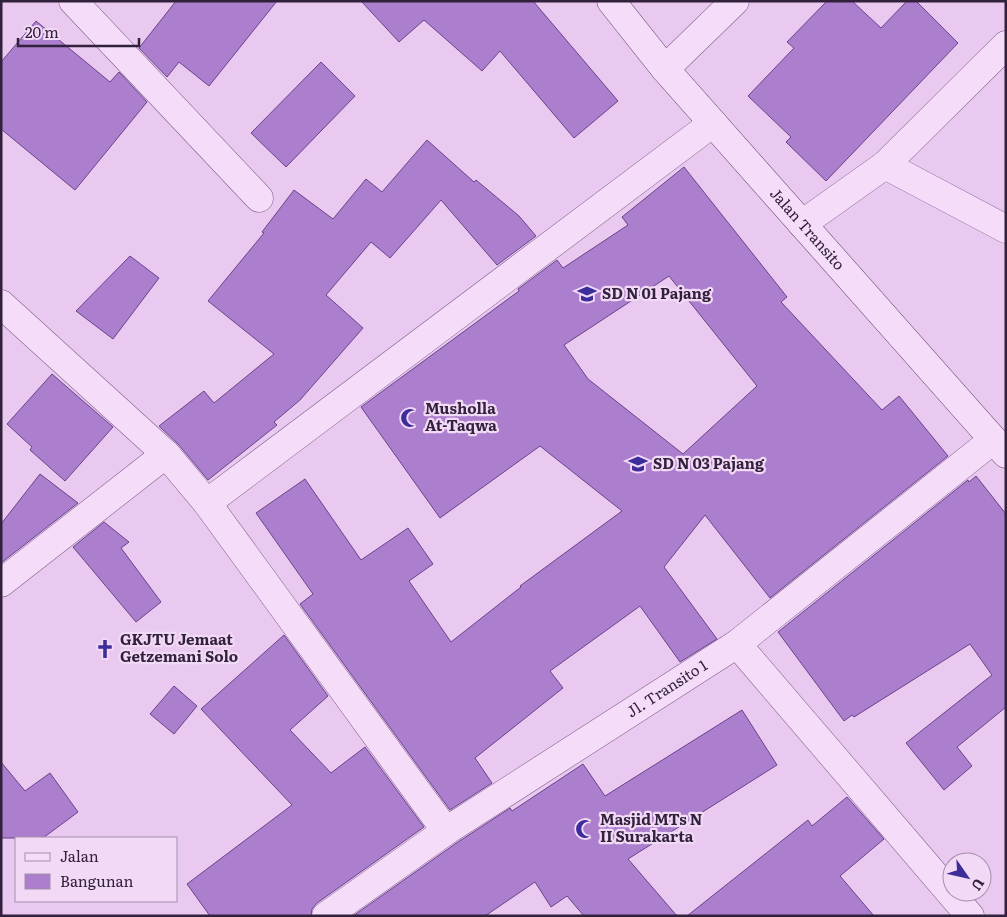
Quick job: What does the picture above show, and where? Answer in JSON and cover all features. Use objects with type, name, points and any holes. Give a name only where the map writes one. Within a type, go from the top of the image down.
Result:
[{"type":"street","points":[[73,1],[259,198]]},
{"type":"street","name":"Jalan Transito","points":[[611,1],[665,69],[999,447]]},
{"type":"street","points":[[665,69],[735,1]]},
{"type":"street","points":[[802,224],[885,165],[1006,45]]},
{"type":"street","points":[[207,504],[713,123]]},
{"type":"street","points":[[885,165],[1006,229]]},
{"type":"street","points":[[1,304],[166,454],[207,504],[446,831]]},
{"type":"street","name":"Jl. Transito 1","points":[[326,916],[446,831],[737,644],[999,447]]},
{"type":"street","points":[[1,584],[166,454]]},
{"type":"street","points":[[737,644],[970,916]]},
{"type":"building","points":[[176,1],[277,1],[209,86],[179,62],[167,77],[139,48]]},
{"type":"building","points":[[361,1],[533,1],[618,101],[574,138],[500,51],[482,71],[424,20],[399,42]]},
{"type":"building","points":[[827,1],[852,1],[881,28],[907,1],[916,1],[958,43],[826,181],[786,142],[791,137],[748,96],[794,48],[787,42]]},
{"type":"building","points":[[36,21],[110,82],[119,72],[147,102],[75,190],[1,129],[1,62]]},
{"type":"building","points":[[321,62],[355,96],[286,167],[251,133]]},
{"type":"building","points":[[427,140],[474,182],[476,180],[519,216],[536,236],[497,265],[441,200],[390,258],[371,242],[326,295],[363,328],[300,400],[274,422],[277,425],[208,480],[178,444],[159,426],[204,391],[214,403],[274,354],[208,301],[264,233],[262,232],[294,190],[333,219],[366,179],[382,192]]},
{"type":"building","points":[[684,167],[787,297],[781,302],[882,410],[899,396],[948,456],[770,598],[705,515],[664,567],[717,639],[680,662],[640,606],[550,671],[563,688],[475,758],[492,783],[450,810],[300,604],[313,594],[256,513],[305,479],[361,560],[408,528],[433,564],[409,581],[451,642],[520,586],[622,511],[540,446],[440,518],[361,407],[519,291],[518,289],[557,260],[563,268],[628,225],[622,217]],"holes":[[[669,276],[757,386],[683,454],[588,379],[564,345]]]},
{"type":"building","points":[[130,256],[159,278],[113,339],[76,311]]},
{"type":"building","points":[[52,374],[113,427],[65,481],[30,450],[32,447],[7,424]]},
{"type":"building","points":[[40,474],[78,503],[1,563],[1,524]]},
{"type":"building","points":[[976,476],[1006,514],[1006,707],[957,747],[972,766],[944,790],[906,743],[992,675],[970,644],[854,717],[852,715],[844,721],[778,632],[968,480],[969,482]]},
{"type":"building","points":[[104,522],[129,542],[121,548],[161,602],[136,622],[73,547]]},
{"type":"building","points":[[284,635],[328,696],[290,730],[331,773],[365,747],[424,827],[317,903],[312,909],[311,916],[210,916],[187,884],[292,805],[201,709]]},
{"type":"building","points":[[174,686],[197,706],[174,734],[150,714]]},
{"type":"building","points":[[742,710],[777,765],[628,859],[677,916],[584,916],[567,896],[551,907],[535,882],[485,916],[353,916],[455,844],[510,808],[512,811],[583,764],[605,796]]},
{"type":"building","points":[[1,762],[25,791],[50,773],[78,812],[44,837],[1,838]]},
{"type":"building","points":[[847,797],[884,839],[840,876],[874,916],[687,916],[808,820],[812,826]]},
{"type":"place","name":"SD N 01 Pajang","points":[[587,294]]},
{"type":"place","name":"Musholla At-Taqwa","points":[[410,418]]},
{"type":"place","name":"SD N 03 Pajang","points":[[638,464]]},
{"type":"place","name":"GKJTU Jemaat Getzemani Solo","points":[[105,649]]},
{"type":"place","name":"Masjid MTs N II Surakarta","points":[[585,829]]}]
